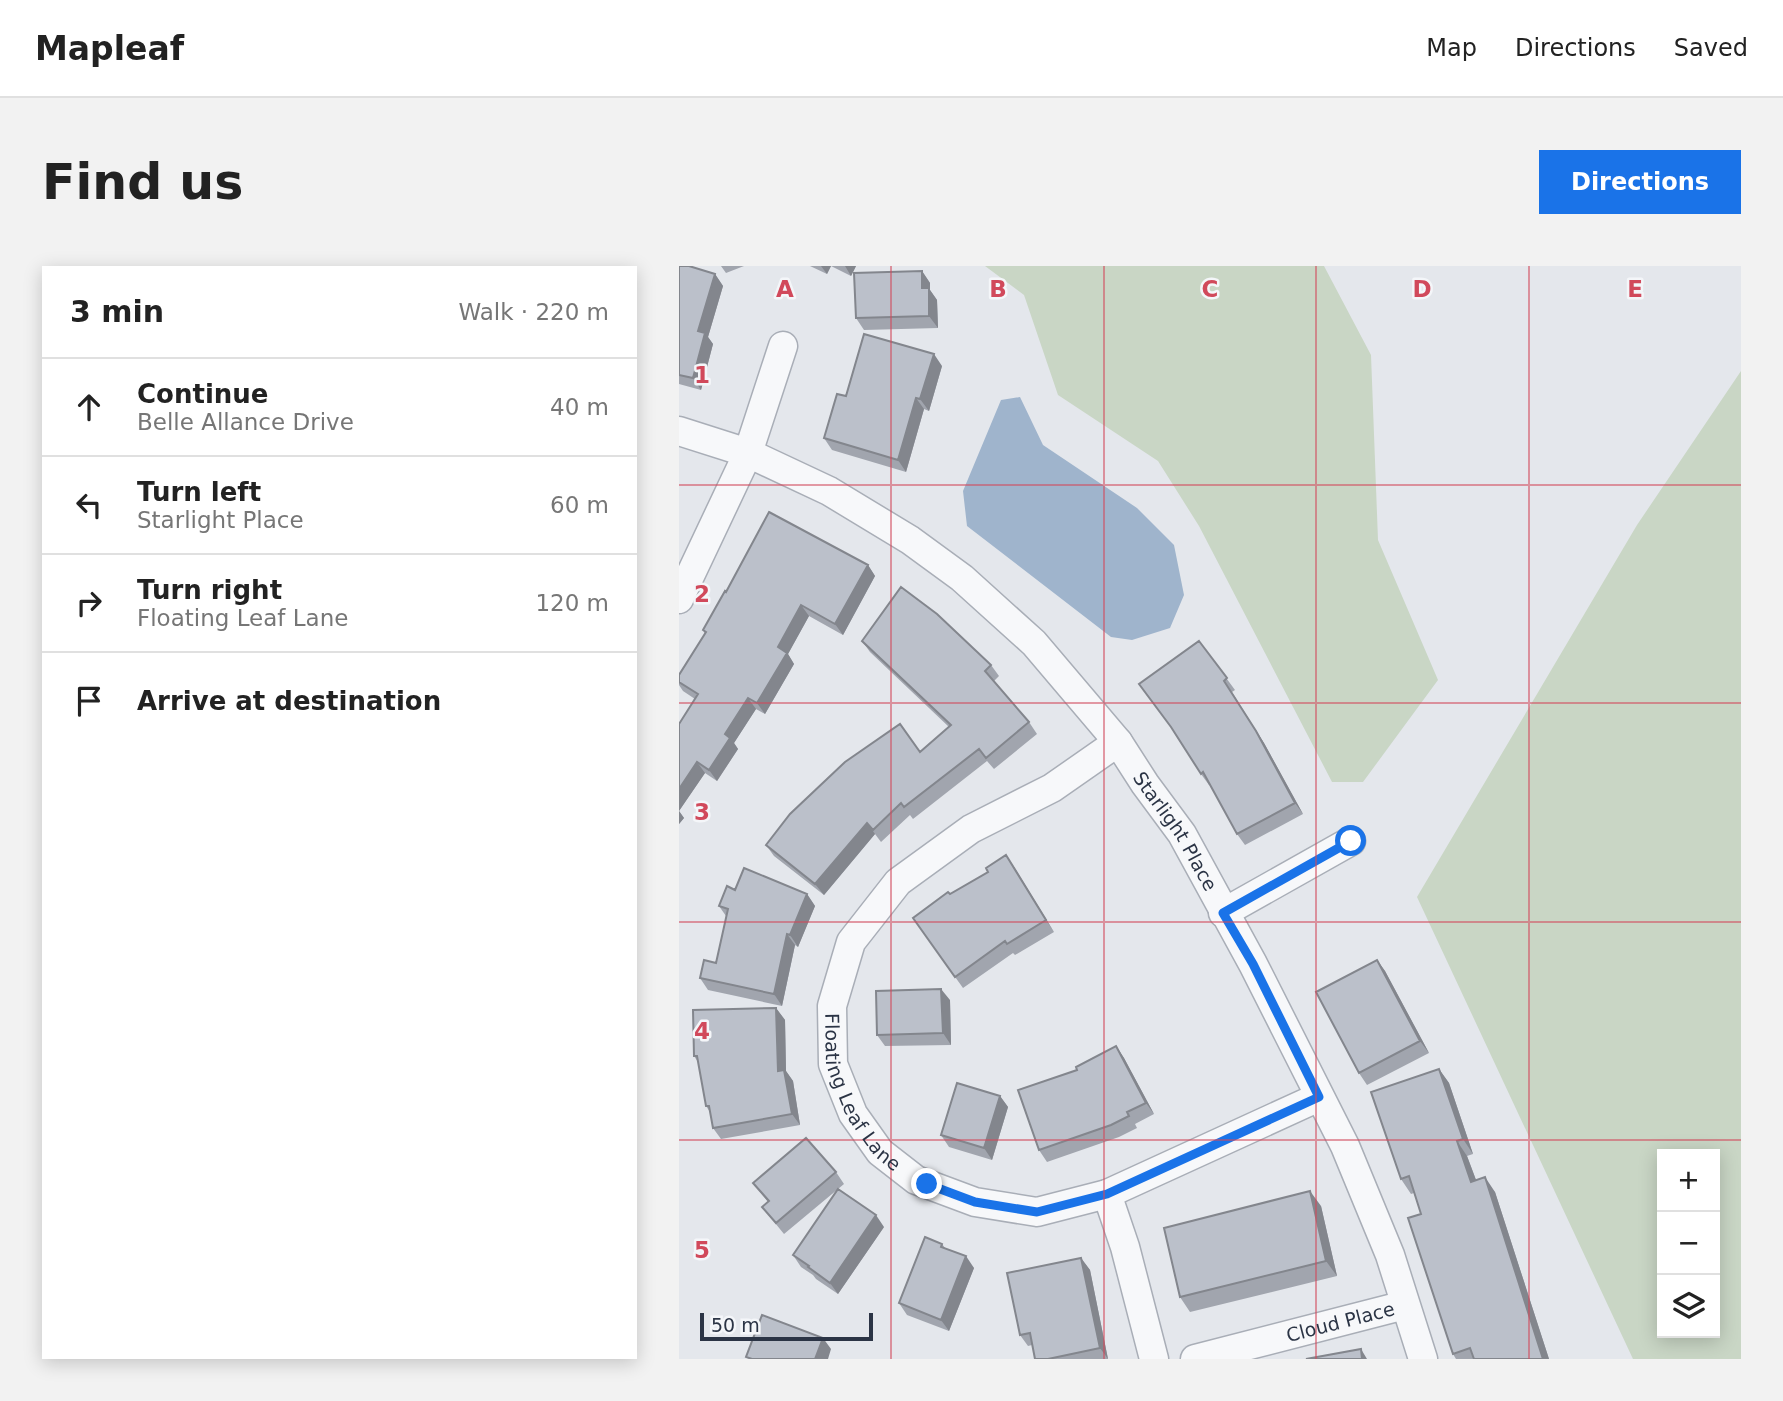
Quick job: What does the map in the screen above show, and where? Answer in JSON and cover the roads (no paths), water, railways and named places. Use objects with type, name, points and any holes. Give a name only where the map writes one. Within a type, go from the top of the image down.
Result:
[{"type":"street","points":[[679,599],[748,453],[783,346]]},
{"type":"street","name":"Starlight Place","points":[[679,431],[748,453],[829,491],[910,540],[962,578],[1034,643],[1118,742],[1182,834],[1253,964],[1350,1158],[1389,1255],[1423,1359]]},
{"type":"street","name":"Floating Leaf Lane","points":[[1118,742],[1052,788],[971,829],[898,882],[851,942],[832,1006],[833,1064],[853,1115],[880,1152],[916,1180],[975,1202],[1037,1212],[1107,1194],[1319,1097]]},
{"type":"street","points":[[1223,913],[1351,841]]},
{"type":"street","points":[[1107,1194],[1125,1247],[1154,1359]]},
{"type":"street","name":"Cloud Place","points":[[1195,1359],[1405,1305]]},
{"type":"water","points":[[1020,397],[1043,445],[1137,508],[1174,545],[1184,595],[1170,628],[1132,640],[1111,637],[967,526],[963,491],[1001,400]]}]
